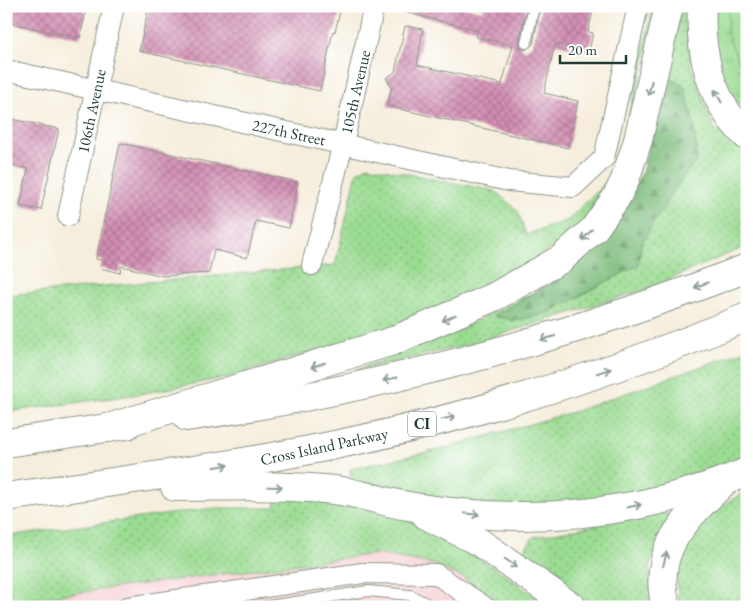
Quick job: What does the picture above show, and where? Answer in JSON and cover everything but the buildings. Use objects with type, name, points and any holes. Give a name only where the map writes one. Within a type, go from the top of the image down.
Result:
[{"type":"highway","points":[[108,428],[393,340],[496,296],[561,258],[594,229],[616,198],[625,180],[638,140],[669,6]]},
{"type":"highway","points":[[702,6],[704,55],[714,89],[732,120],[747,136]]},
{"type":"highway","points":[[6,443],[306,398],[436,368],[564,333],[687,291],[747,268]]},
{"type":"highway","name":"Cross Island Parkway","points":[[6,497],[309,450],[455,416],[629,362],[747,318]]},
{"type":"highway","points":[[86,486],[307,488],[367,495],[407,506],[516,518],[607,511],[668,498],[737,476]]},
{"type":"highway","points":[[666,607],[662,575],[664,561],[675,533],[692,512],[737,476]]},
{"type":"highway","points":[[6,505],[47,492]]},
{"type":"highway","points":[[407,506],[479,542],[572,607]]},
{"type":"street","name":"106th Avenue","points":[[68,216],[114,6]]},
{"type":"street","name":"105th Avenue","points":[[312,265],[343,144],[374,6]]},
{"type":"street","name":"227th Street","points":[[6,70],[508,181],[573,187],[604,158],[638,6]]},
{"type":"street","points":[[128,607],[363,572],[436,574],[485,607]]},
{"type":"lane","points":[[526,43],[534,6]]},
{"type":"lane","points":[[262,607],[368,591],[410,595],[434,607]]},
{"type":"shaded area","points":[[397,540],[531,607],[6,607],[6,593]]},
{"type":"green space","points":[[653,6],[657,6],[623,155],[610,187],[574,233],[507,278],[407,323],[225,378],[134,395],[6,412],[6,295],[335,265],[357,172],[368,166],[495,191],[518,211],[526,235],[568,220],[607,181],[620,154]]},
{"type":"green space","points":[[682,6],[687,6],[691,66],[714,128],[747,154],[747,246],[644,290],[467,345],[351,372],[457,331],[549,284],[604,240],[643,172]]},
{"type":"green space","points":[[714,6],[747,6],[747,115],[729,94],[712,45]]},
{"type":"green space","points":[[729,6],[747,6],[747,81],[727,34]]},
{"type":"green space","points":[[666,75],[685,88],[694,125],[697,160],[675,188],[642,242],[638,265],[548,313],[515,321],[494,316],[549,284],[604,240],[642,173]]},
{"type":"green space","points":[[747,350],[747,456],[709,472],[670,485],[589,501],[547,505],[506,505],[424,498],[351,478],[350,469],[438,450],[576,411]]},
{"type":"green space","points":[[747,491],[747,607],[678,607],[677,564],[693,522]]},
{"type":"green space","points":[[278,495],[363,505],[431,529],[501,572],[550,607],[505,607],[464,578],[433,564],[376,554],[6,602],[6,536],[214,508],[274,508]]},
{"type":"green space","points":[[660,513],[672,514],[662,531],[650,566],[653,607],[595,607],[521,555],[533,537]]}]
